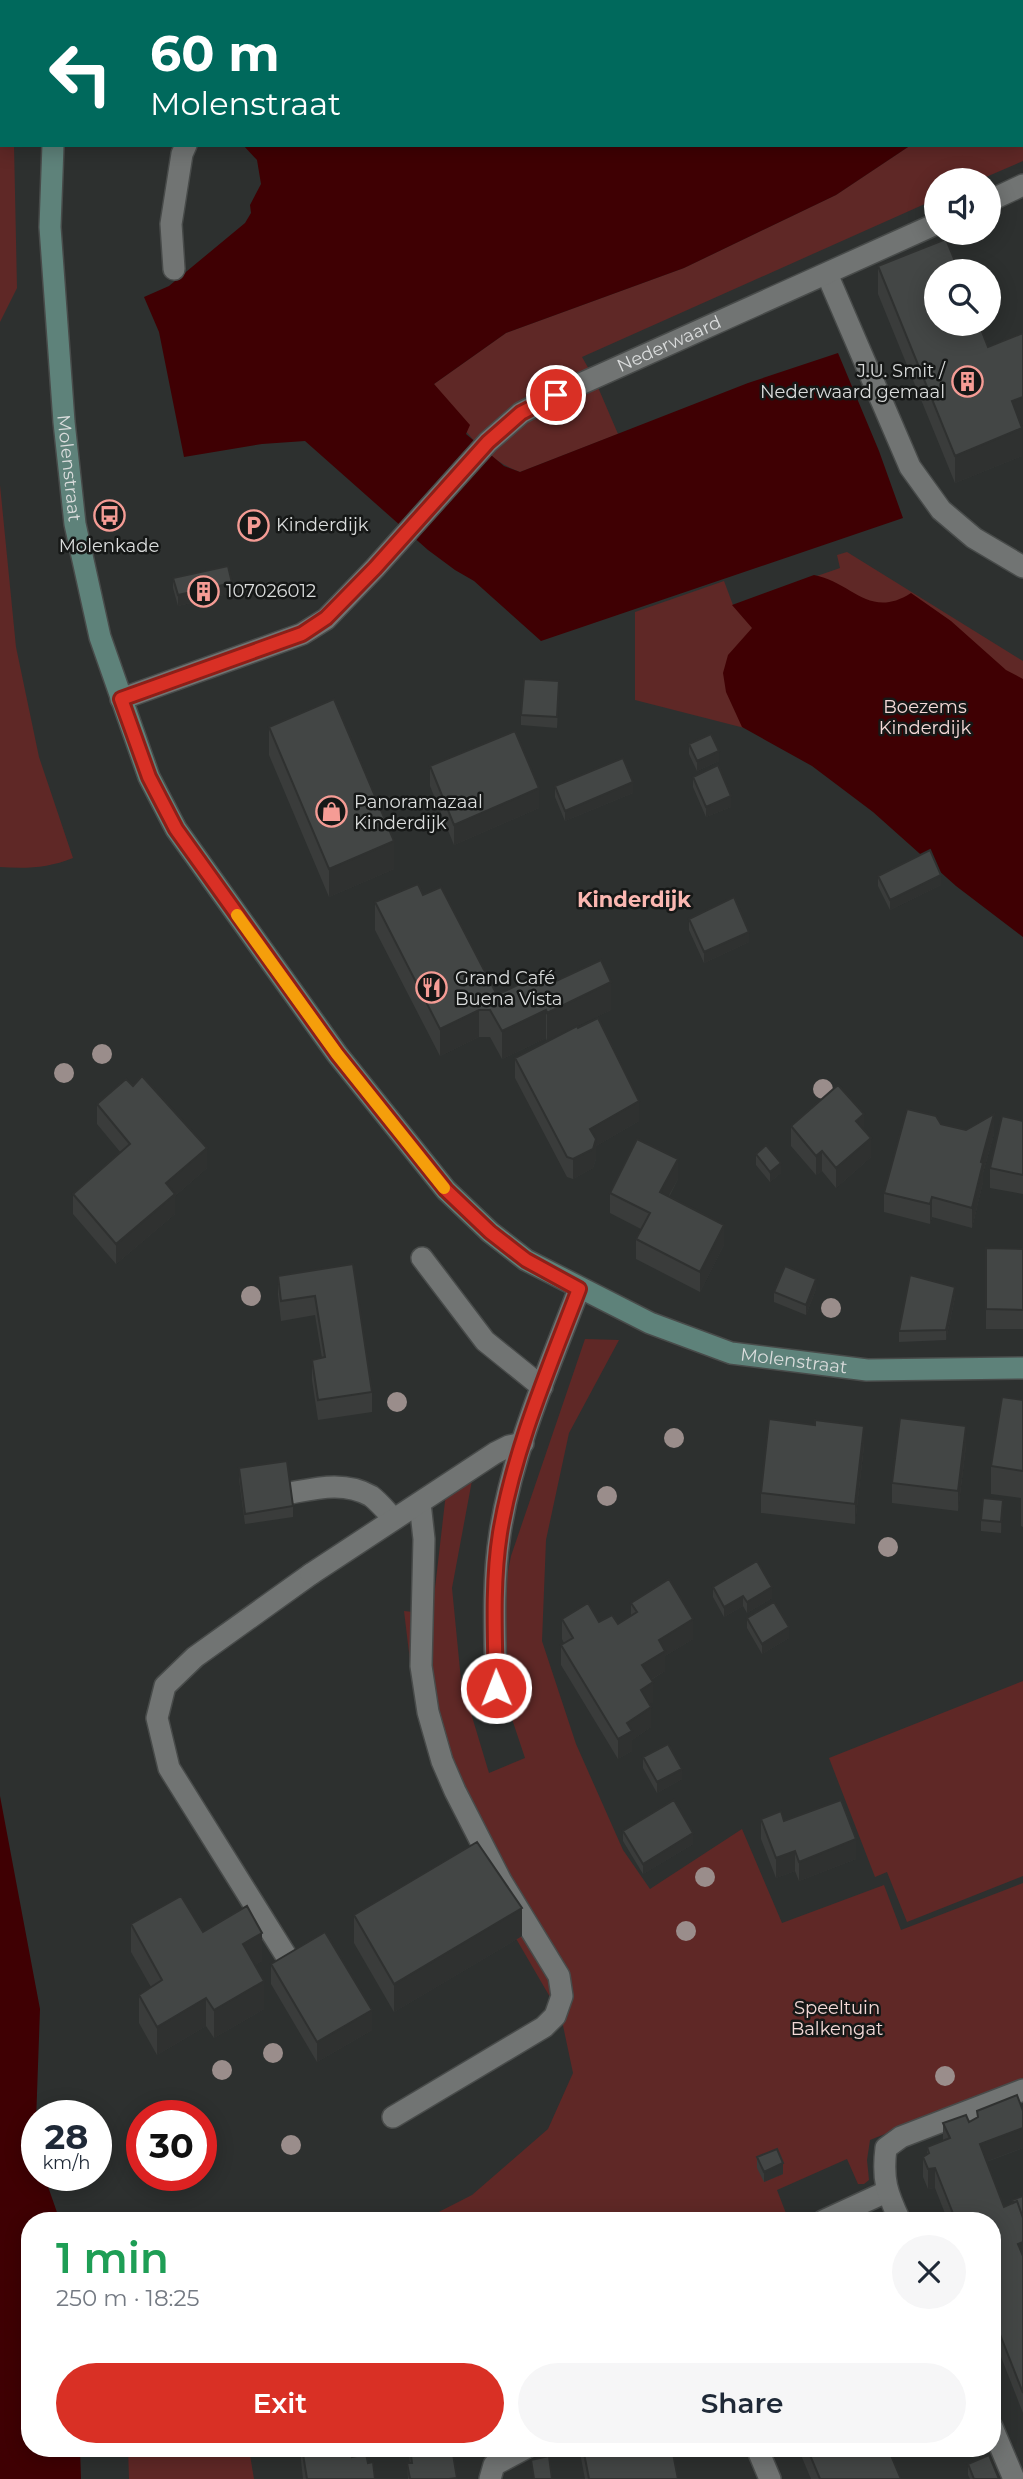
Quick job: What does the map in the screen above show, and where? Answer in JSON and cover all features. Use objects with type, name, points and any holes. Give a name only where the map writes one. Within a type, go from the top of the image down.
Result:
[{"type":"street","name":"Molenstraat","points":[[53,147],[50,227],[64,422],[75,524],[100,637],[149,777],[176,829],[337,1054],[454,1198],[490,1232],[526,1260],[650,1323],[731,1353],[867,1370],[1023,1368]]},
{"type":"street","points":[[174,269],[171,224],[185,147]]},
{"type":"street","points":[[1001,195],[1023,185]]},
{"type":"street","name":"Nederwaard","points":[[121,699],[302,634],[326,618],[408,534],[488,442],[521,413],[924,230]]},
{"type":"street","points":[[827,274],[910,467],[941,510],[974,538],[1023,567]]},
{"type":"street","points":[[422,1258],[485,1341],[542,1387]]},
{"type":"street","points":[[496,1688],[496,1567],[500,1531],[523,1443],[579,1289]]},
{"type":"street","points":[[295,1970],[169,1768],[157,1718],[165,1686],[195,1657],[311,1574],[495,1453],[523,1443]]},
{"type":"street","points":[[290,1493],[324,1487],[348,1487],[372,1497],[394,1520]]},
{"type":"street","points":[[393,2117],[544,2027],[555,2016],[562,1996],[559,1976],[501,1881],[455,1791],[442,1761],[428,1713],[421,1667],[424,1539],[420,1503]]},
{"type":"street","points":[[896,2212],[886,2192],[883,2169],[886,2148],[901,2137],[1023,2090]]},
{"type":"street","points":[[843,2212],[886,2192]]},
{"type":"street","points":[[1001,2448],[1014,2479]]},
{"type":"street","points":[[490,2479],[494,2465],[509,2457]]},
{"type":"street","points":[[761,2457],[770,2479]]},
{"type":"green space","points":[[0,147],[14,147],[17,288],[0,322]]},
{"type":"green space","points":[[908,147],[1023,147],[1023,161],[1001,170],[1001,168],[924,168],[924,204],[582,357],[618,434],[520,472],[492,457],[480,447],[451,411],[434,384],[506,333],[684,268],[836,195]]},
{"type":"green space","points":[[0,485],[16,647],[39,757],[73,858],[37,867],[0,867]]},
{"type":"green space","name":"Boezems Kinderdijk","points":[[847,552],[1023,661],[1023,932],[785,724],[764,733],[635,700],[635,612],[724,581],[733,605],[840,568],[837,555]]},
{"type":"green space","name":"Speeltuin Balkengat","points":[[585,1339],[619,1340],[569,1433],[546,1540],[542,1641],[576,1744],[623,1850],[650,1889],[742,1829],[782,1923],[884,1885],[901,1930],[1023,1883],[1023,2079],[870,2140],[867,2160],[869,2180],[864,2184],[858,2184],[847,2159],[777,2190],[785,2212],[439,2212],[472,2195],[548,2129],[573,2073],[561,2016],[500,1911],[439,1771],[410,1661],[404,1611],[432,1614],[446,1493],[473,1475],[452,1588],[461,1680],[489,1773],[525,1758],[491,1656],[511,1556]]},
{"type":"green space","points":[[1023,1681],[1023,1876],[907,1922],[887,1872],[875,1877],[829,1758]]},
{"type":"green space","points":[[128,2457],[250,2457],[254,2479],[129,2479]]},
{"type":"shaded area","points":[[245,147],[908,147],[836,195],[684,268],[506,333],[434,384],[470,425],[466,434],[504,466],[520,472],[748,383],[838,353],[879,451],[903,518],[541,641],[474,581],[428,550],[305,441],[262,444],[184,457],[159,332],[144,297],[169,286],[245,223],[251,213],[250,205],[261,184],[257,160]]},
{"type":"shaded area","name":"Boezems Kinderdijk","points":[[814,575],[872,601],[883,603],[911,593],[951,621],[1006,670],[1023,679],[1023,937],[956,886],[873,812],[812,766],[742,727],[726,692],[723,673],[728,655],[752,628],[732,605]]},
{"type":"shaded area","points":[[0,1796],[40,2009],[37,2100],[21,2100],[21,2191],[50,2191],[57,2212],[21,2212],[21,2457],[80,2457],[81,2479],[0,2479]]},
{"type":"building","name":"J.U. Smit / Nederwaard gemaal","points":[[931,245],[948,245],[954,259],[924,259],[924,336],[984,336],[988,347],[1023,333],[1023,397],[1012,401],[1022,428],[955,456],[878,266]]},
{"type":"building","points":[[228,566],[232,583],[178,595],[173,578]]},
{"type":"building","points":[[524,679],[559,681],[557,717],[521,715]]},
{"type":"building","name":"Panoramazaal Kinderdijk","points":[[334,699],[394,841],[329,869],[269,727]]},
{"type":"building","points":[[515,731],[539,788],[454,825],[430,766]]},
{"type":"building","points":[[711,734],[719,751],[697,761],[689,744]]},
{"type":"building","points":[[623,758],[633,782],[565,811],[555,786]]},
{"type":"building","points":[[718,765],[731,796],[706,807],[693,777]]},
{"type":"building","points":[[930,850],[941,875],[890,900],[878,876]]},
{"type":"building","points":[[418,884],[423,895],[441,887],[497,995],[547,971],[552,983],[601,960],[611,982],[502,1031],[490,1010],[479,1010],[440,1029],[375,902]]},
{"type":"building","points":[[734,897],[749,932],[704,952],[689,919]]},
{"type":"building","points":[[598,1018],[639,1101],[590,1129],[596,1139],[593,1149],[573,1159],[567,1157],[515,1058]]},
{"type":"building","points":[[142,1076],[207,1148],[166,1183],[175,1194],[116,1244],[73,1194],[130,1144],[97,1104],[126,1079],[133,1086]]},
{"type":"building","points":[[838,1085],[864,1114],[856,1121],[871,1138],[836,1168],[822,1151],[816,1156],[791,1126]]},
{"type":"building","points":[[907,1109],[936,1116],[941,1124],[966,1130],[994,1114],[972,1208],[932,1197],[930,1204],[884,1193]]},
{"type":"building","points":[[1002,1116],[1023,1121],[1023,1175],[990,1168]]},
{"type":"building","points":[[637,1139],[678,1159],[660,1192],[724,1225],[700,1272],[636,1239],[650,1213],[610,1193]]},
{"type":"building","points":[[766,1145],[781,1163],[770,1172],[756,1154]]},
{"type":"building","points":[[986,1248],[1023,1249],[1023,1310],[986,1309]]},
{"type":"building","points":[[353,1264],[372,1392],[318,1400],[312,1360],[325,1357],[315,1296],[281,1301],[278,1276]]},
{"type":"building","points":[[785,1266],[816,1279],[806,1305],[774,1292]]},
{"type":"building","points":[[910,1275],[955,1287],[946,1330],[899,1331]]},
{"type":"building","points":[[1002,1397],[1023,1400],[1023,1471],[991,1466]]},
{"type":"building","points":[[900,1418],[966,1426],[958,1491],[892,1483]]},
{"type":"building","points":[[769,1419],[815,1425],[815,1420],[864,1426],[855,1504],[761,1493]]},
{"type":"building","points":[[287,1461],[293,1506],[245,1514],[239,1468]]},
{"type":"building","points":[[983,1498],[1003,1500],[1001,1522],[981,1520]]},
{"type":"building","points":[[757,1561],[772,1587],[747,1602],[743,1596],[724,1607],[713,1587]]},
{"type":"building","points":[[669,1579],[693,1619],[659,1640],[665,1651],[642,1665],[653,1682],[641,1690],[651,1707],[627,1723],[632,1731],[618,1739],[561,1645],[573,1638],[562,1619],[588,1603],[599,1622],[612,1615],[618,1624],[637,1612],[631,1603]]},
{"type":"building","points":[[774,1602],[789,1627],[762,1644],[747,1618]]},
{"type":"building","points":[[668,1744],[682,1769],[657,1782],[643,1757]]},
{"type":"building","points":[[674,1800],[693,1833],[643,1864],[623,1831]]},
{"type":"building","points":[[841,1800],[856,1839],[799,1862],[795,1851],[776,1858],[761,1819],[781,1811],[784,1821]]},
{"type":"building","points":[[477,1842],[522,1908],[394,1984],[354,1915]]},
{"type":"building","points":[[181,1896],[203,1932],[247,1906],[262,1933],[243,1944],[264,1981],[214,2010],[206,1998],[157,2027],[139,1995],[162,1980],[131,1924]]},
{"type":"building","points":[[325,1932],[372,2010],[317,2042],[271,1964]]},
{"type":"building","points":[[1017,2095],[1023,2111],[1023,2128],[980,2144],[1004,2207],[1017,2201],[1023,2218],[1023,2242],[1018,2244],[1023,2256],[1023,2393],[1001,2337],[1001,2212],[952,2212],[935,2168],[928,2169],[923,2157],[929,2153],[927,2147],[950,2138],[943,2123],[966,2115],[969,2122],[978,2117],[977,2111]]},
{"type":"building","points":[[777,2149],[783,2163],[764,2172],[757,2157]]},
{"type":"building","points":[[1023,2196],[1023,2218],[1017,2201],[1013,2203],[1012,2200]]},
{"type":"building","points":[[303,2457],[367,2457],[368,2463],[373,2462],[375,2479],[307,2479]]},
{"type":"building","points":[[411,2457],[454,2457],[457,2478],[410,2479],[407,2463],[412,2463]]},
{"type":"building","points":[[549,2457],[552,2479],[534,2479],[531,2460]]},
{"type":"building","points":[[585,2457],[674,2457],[678,2479],[589,2479]]},
{"type":"building","points":[[811,2457],[892,2457],[901,2479],[820,2479]]},
{"type":"building","points":[[990,2457],[999,2479],[974,2479],[968,2464]]},
{"type":"slow traffic","points":[[237,915],[337,1054],[444,1188]]},
{"type":"place","name":"J.U. Smit / Nederwaard gemaal","points":[[968,381]]},
{"type":"place","name":"Molenkade","points":[[109,516]]},
{"type":"place","name":"Kinderdijk","points":[[253,525]]},
{"type":"place","name":"107026012","points":[[203,591]]},
{"type":"place","name":"Panoramazaal Kinderdijk","points":[[331,812]]},
{"type":"place","name":"Grand Café Buena Vista","points":[[432,988]]},
{"type":"district","name":"Kinderdijk","points":[[634,900]]},
{"type":"route","points":[[496,1688],[496,1567],[500,1531],[523,1443],[579,1289],[526,1260],[490,1232],[446,1190],[337,1054],[176,829],[149,777],[121,699],[302,634],[326,618],[408,534],[488,442],[521,413],[556,395]]}]
